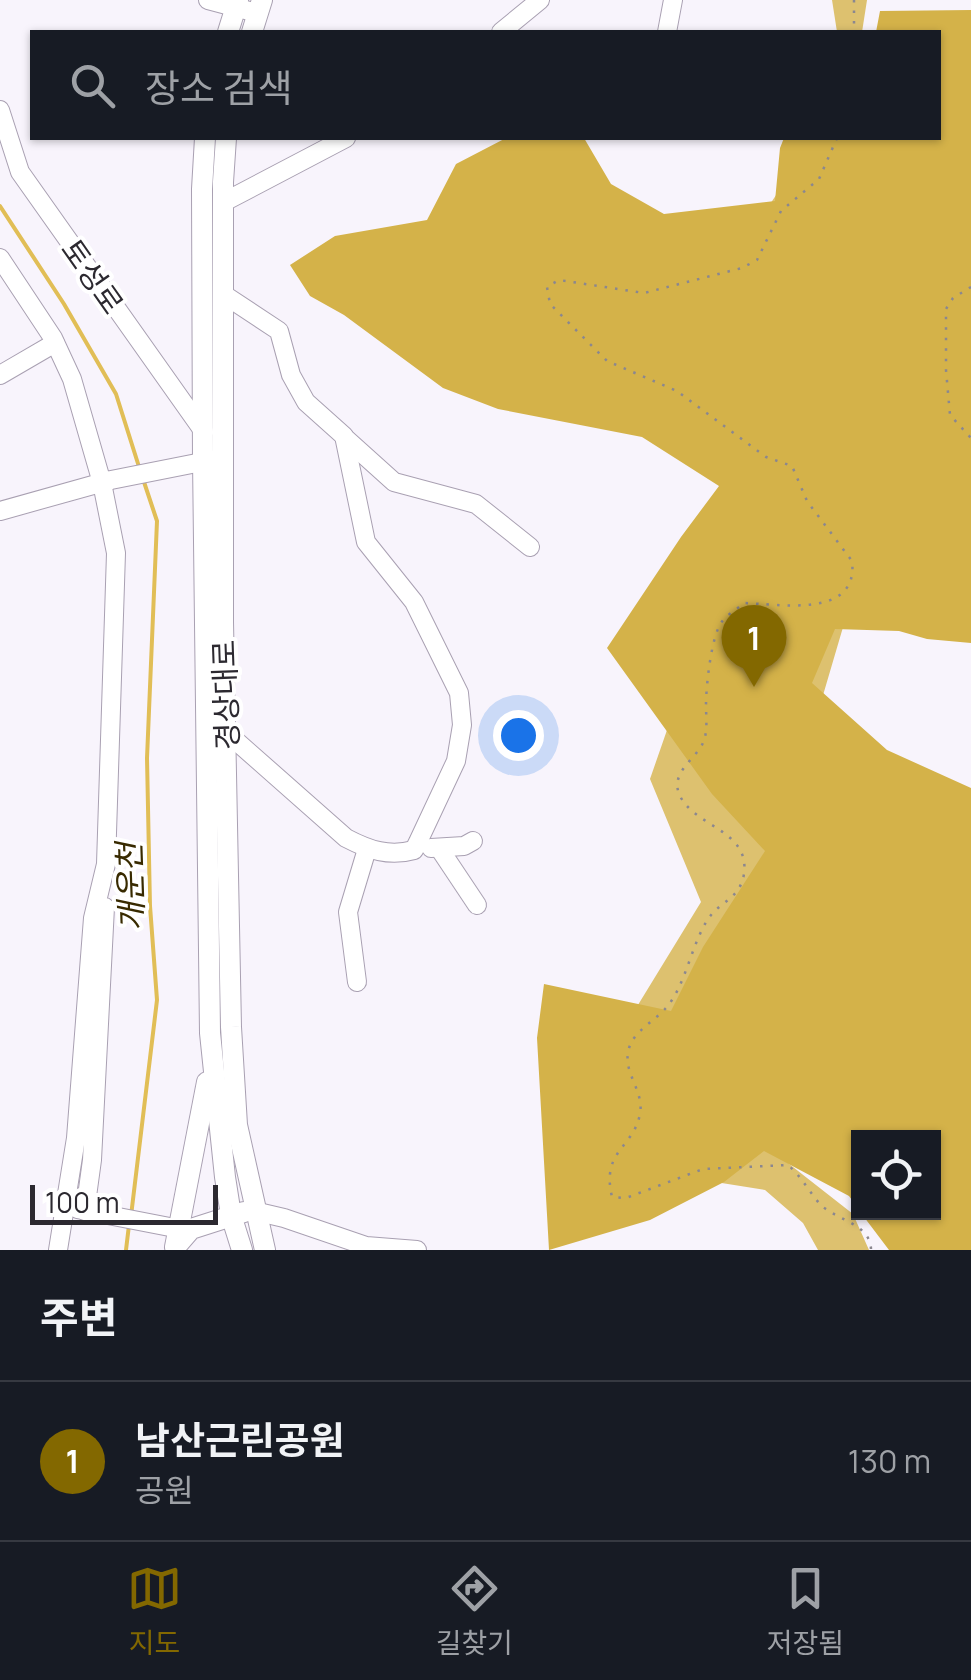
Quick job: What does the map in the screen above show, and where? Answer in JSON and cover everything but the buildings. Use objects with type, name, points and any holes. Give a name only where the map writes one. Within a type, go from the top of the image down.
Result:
[{"type":"main road","points":[[229,30],[236,5]]},
{"type":"main road","name":"경상대로","points":[[204,140],[204,432],[213,459],[226,732],[233,1062],[237,1125],[265,1250]]},
{"type":"main road","name":"경상대로","points":[[226,140],[213,459],[212,1060],[231,1214],[242,1250]]},
{"type":"main road","points":[[176,1242],[212,1060]]},
{"type":"main road","points":[[176,1242],[190,1230],[231,1214],[254,1211]]},
{"type":"street","points":[[208,0],[236,5],[257,15]]},
{"type":"street","points":[[503,30],[540,0]]},
{"type":"street","points":[[667,30],[672,0]]},
{"type":"street","name":"토성로","points":[[0,110],[20,172],[204,432]]},
{"type":"street","points":[[224,202],[342,140]]},
{"type":"street","points":[[0,258],[55,343],[72,379],[106,482],[116,553],[92,1160],[58,1250]]},
{"type":"street","points":[[222,294],[278,331],[290,375],[306,402],[394,482],[476,504],[530,547]]},
{"type":"street","points":[[0,375],[55,343]]},
{"type":"street","points":[[226,732],[333,828],[367,849],[397,854],[416,847],[456,761],[462,725],[458,692],[414,602],[366,542],[344,436]]},
{"type":"street","points":[[0,511],[106,482],[213,459]]},
{"type":"street","points":[[416,847],[439,848],[473,842]]},
{"type":"street","points":[[439,848],[477,904]]},
{"type":"street","points":[[356,982],[348,912],[367,849]]},
{"type":"street","points":[[76,1209],[176,1242]]},
{"type":"street","points":[[254,1211],[366,1246],[417,1250]]},
{"type":"path","points":[[854,0],[854,30]]},
{"type":"path","points":[[837,140],[818,179],[781,211],[758,260],[710,278],[644,293],[559,280],[547,287],[546,295],[585,343],[607,361],[677,391],[766,457],[792,466],[806,500],[852,561],[853,569],[847,590],[836,600],[816,604],[744,603],[720,623],[706,681],[705,736],[678,777],[677,788],[681,800],[738,844],[744,857],[744,874],[739,890],[706,921],[668,1007],[632,1040],[626,1067],[640,1104],[640,1116],[613,1159],[608,1180],[612,1197],[626,1198],[703,1168],[788,1165],[822,1207],[865,1232],[870,1250]]},
{"type":"path","points":[[971,287],[953,298],[946,310],[946,370],[950,415],[971,438]]},
{"type":"shaded area","points":[[832,0],[867,0],[862,30],[837,30]]},
{"type":"shaded area","points":[[971,10],[971,643],[927,639],[899,631],[835,629],[812,683],[887,750],[971,788],[971,1250],[889,1250],[866,1220],[941,1220],[941,1130],[851,1130],[851,1199],[764,1151],[724,1182],[650,1220],[549,1250],[537,1038],[544,984],[671,1011],[703,947],[765,851],[712,794],[607,648],[719,486],[642,437],[498,409],[443,388],[344,315],[310,296],[290,265],[335,236],[427,220],[456,164],[502,140],[585,140],[611,184],[664,214],[775,201],[783,140],[941,140],[941,30],[876,30],[880,11]]},
{"type":"shaded area","points":[[813,140],[866,549],[779,845],[761,1142],[851,1212],[851,1220],[856,1220],[869,1250],[818,1250],[803,1223],[765,1190],[709,1181],[611,1049],[701,902],[650,779],[714,595],[817,579],[733,260]]},
{"type":"waterway","points":[[0,206],[64,304],[116,394],[140,470]]},
{"type":"waterway","name":"개운천","points":[[131,1216],[157,1000],[150,906],[147,758],[157,521],[143,479]]},
{"type":"waterway","name":"개운천","points":[[126,1250],[129,1225]]},
{"type":"place","name":"남산근린공원","points":[[754,687]]}]
